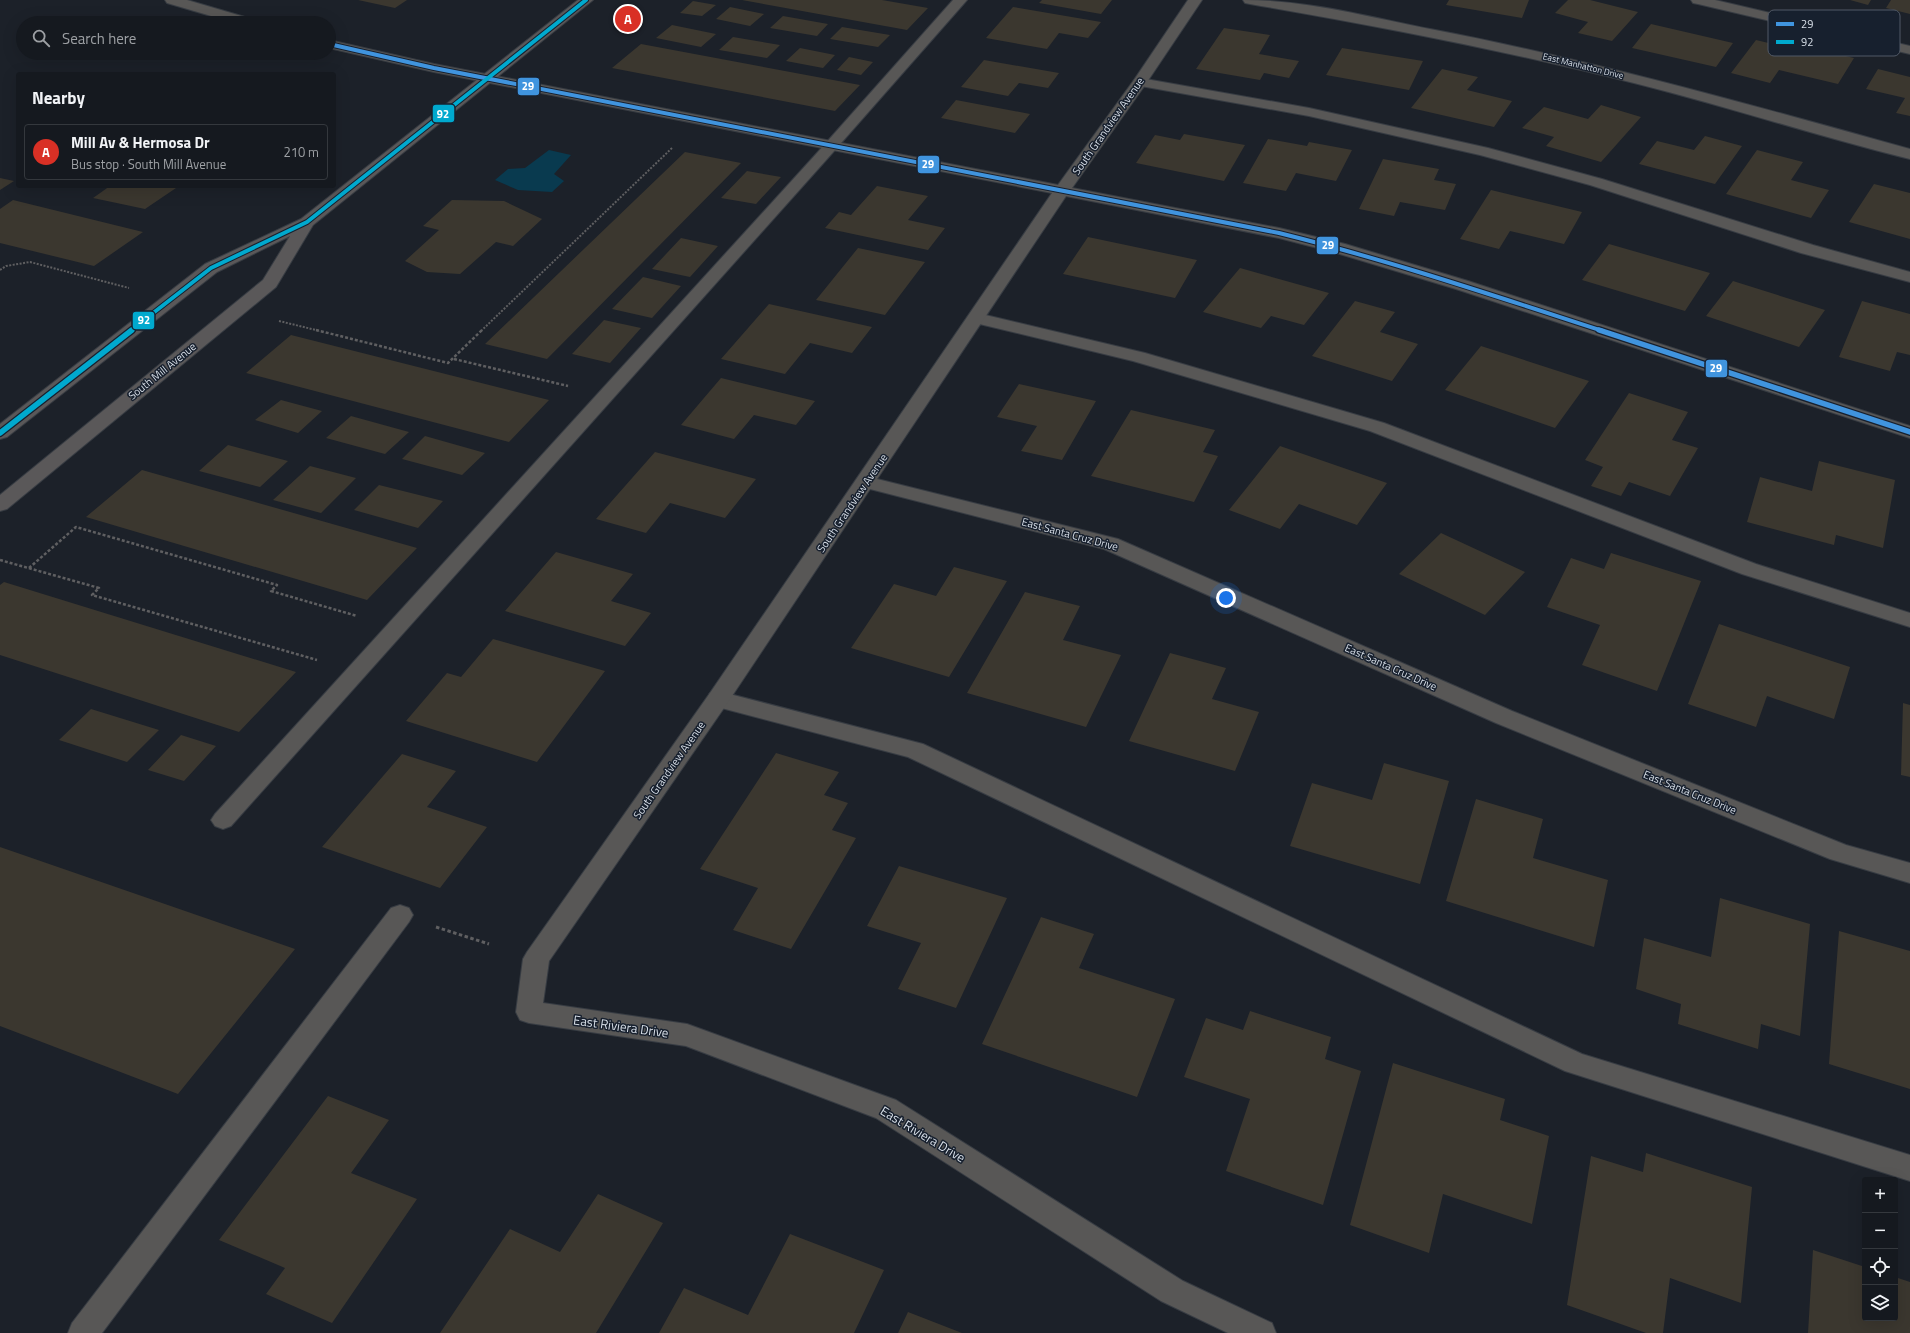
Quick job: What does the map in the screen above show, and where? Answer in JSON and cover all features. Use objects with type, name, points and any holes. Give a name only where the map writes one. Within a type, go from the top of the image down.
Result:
[{"type":"main road","name":"South Mill Avenue","points":[[0,432],[211,268],[307,222],[586,0]]},
{"type":"main road","name":"South Mill Avenue","points":[[0,505],[270,283],[307,222]]},
{"type":"street","points":[[172,0],[226,16]]},
{"type":"street","points":[[223,820],[607,395],[960,0]]},
{"type":"street","name":"South Grandview Avenue","points":[[529,1012],[536,959],[718,699],[978,318],[1063,190],[1140,82],[1195,0]]},
{"type":"street","name":"East Manhatton Drive","points":[[1250,0],[1393,25],[1549,58],[1662,86],[1910,154]]},
{"type":"street","points":[[1698,0],[1768,17]]},
{"type":"street","points":[[336,46],[434,68],[1237,223],[1339,248],[1462,285],[1910,432]]},
{"type":"street","points":[[1900,48],[1910,50]]},
{"type":"street","points":[[1140,82],[1309,112],[1482,151],[1596,182],[1807,249],[1910,277]]},
{"type":"street","points":[[978,318],[1139,357],[1376,427],[1749,569],[1910,620]]},
{"type":"street","name":"East Santa Cruz Drive","points":[[866,482],[1111,544],[1504,717],[1839,852],[1910,872]]},
{"type":"street","points":[[718,699],[915,750],[1574,1063],[1910,1168]]},
{"type":"street","points":[[83,1333],[400,915]]},
{"type":"street","name":"East Riviera Drive","points":[[529,1012],[687,1035],[886,1109],[1172,1291],[1261,1333]]},
{"type":"path","points":[[275,320],[448,363],[673,147]]},
{"type":"path","points":[[0,270],[6,266],[30,262],[133,290]]},
{"type":"path","points":[[453,359],[607,395]]},
{"type":"path","points":[[29,568],[76,527],[277,585],[271,591],[397,628]]},
{"type":"path","points":[[0,560],[99,588],[92,595],[357,672]]},
{"type":"path","points":[[400,915],[489,944]]},
{"type":"water","points":[[549,150],[571,155],[554,174],[564,181],[552,192],[518,190],[495,180],[508,169],[525,168]]},
{"type":"building","points":[[358,0],[407,0],[395,8]]},
{"type":"building","points":[[742,0],[882,0],[928,8],[907,30]]},
{"type":"building","points":[[1042,0],[1112,0],[1101,14],[1039,3]]},
{"type":"building","points":[[1449,0],[1529,0],[1522,18],[1446,5]]},
{"type":"building","points":[[1568,0],[1590,0],[1638,12],[1612,41],[1578,33],[1588,22],[1555,13]]},
{"type":"building","points":[[1850,0],[1871,0],[1868,5]]},
{"type":"building","points":[[1891,0],[1910,0],[1910,14],[1900,12],[1900,10],[1886,8]]},
{"type":"building","points":[[693,1],[716,5],[702,16],[680,13]]},
{"type":"building","points":[[730,7],[764,14],[750,26],[716,19]]},
{"type":"building","points":[[1013,7],[1101,22],[1088,38],[1059,33],[1047,49],[986,38]]},
{"type":"building","points":[[628,13],[639,16],[627,26],[615,24]]},
{"type":"building","points":[[783,16],[828,24],[817,36],[770,28]]},
{"type":"building","points":[[1651,24],[1733,43],[1716,67],[1632,48]]},
{"type":"building","points":[[672,25],[716,34],[701,47],[656,38]]},
{"type":"building","points":[[842,27],[890,35],[878,47],[830,39]]},
{"type":"building","points":[[1224,28],[1270,35],[1259,54],[1299,61],[1289,78],[1264,73],[1260,80],[1196,69]]},
{"type":"building","points":[[733,37],[780,45],[767,58],[719,50]]},
{"type":"building","points":[[1756,40],[1768,43],[1768,56],[1846,56],[1854,58],[1838,84],[1779,70],[1770,83],[1731,73]]},
{"type":"building","points":[[641,44],[860,85],[835,111],[612,68]]},
{"type":"building","points":[[800,48],[835,55],[823,68],[786,61]]},
{"type":"building","points":[[1342,48],[1423,61],[1409,90],[1326,75]]},
{"type":"building","points":[[849,57],[873,62],[861,75],[837,70]]},
{"type":"building","points":[[984,60],[1059,73],[1048,88],[1019,83],[1008,96],[961,87]]},
{"type":"building","points":[[1442,69],[1478,77],[1467,90],[1512,101],[1494,127],[1411,108]]},
{"type":"building","points":[[1878,69],[1910,77],[1910,116],[1896,113],[1905,98],[1866,89]]},
{"type":"building","points":[[956,100],[1030,114],[1015,133],[941,118]]},
{"type":"building","points":[[1601,105],[1641,117],[1601,162],[1546,146],[1554,137],[1522,128],[1544,107],[1588,119]]},
{"type":"building","points":[[1184,134],[1245,145],[1224,181],[1136,163],[1155,135],[1180,140]]},
{"type":"building","points":[[1705,136],[1742,146],[1715,184],[1639,164],[1657,141],[1694,150]]},
{"type":"building","points":[[1268,139],[1307,146],[1309,142],[1352,150],[1336,181],[1296,173],[1286,191],[1243,183]]},
{"type":"building","points":[[1757,150],[1803,162],[1791,180],[1829,190],[1811,218],[1726,194]]},
{"type":"building","points":[[685,152],[741,163],[547,359],[485,344]]},
{"type":"building","points":[[1383,159],[1439,169],[1434,180],[1456,184],[1445,210],[1400,202],[1394,216],[1359,209]]},
{"type":"building","points":[[747,171],[781,177],[756,204],[721,198]]},
{"type":"building","points":[[0,178],[14,181],[0,190]]},
{"type":"building","points":[[1874,184],[1910,193],[1910,239],[1849,222]]},
{"type":"building","points":[[877,186],[928,196],[908,220],[945,228],[928,250],[825,228],[839,212],[851,215]]},
{"type":"building","points":[[107,188],[176,188],[145,209],[93,198]]},
{"type":"building","points":[[1491,190],[1582,212],[1564,244],[1510,231],[1499,249],[1460,239]]},
{"type":"building","points":[[13,200],[143,232],[94,266],[0,243],[0,209]]},
{"type":"building","points":[[452,200],[504,201],[542,219],[513,246],[496,242],[460,274],[427,272],[405,261],[439,230],[423,226]]},
{"type":"building","points":[[1088,237],[1197,260],[1175,298],[1063,274]]},
{"type":"building","points":[[681,238],[718,246],[690,277],[652,269]]},
{"type":"building","points":[[1609,244],[1710,273],[1685,311],[1582,280]]},
{"type":"building","points":[[858,248],[925,262],[885,315],[816,300]]},
{"type":"building","points":[[1240,268],[1329,293],[1304,325],[1271,316],[1261,328],[1203,312]]},
{"type":"building","points":[[643,277],[681,286],[652,318],[612,309]]},
{"type":"building","points":[[1733,281],[1825,310],[1799,347],[1706,316]]},
{"type":"building","points":[[1355,301],[1395,312],[1380,332],[1418,344],[1392,381],[1312,356]]},
{"type":"building","points":[[1862,301],[1910,314],[1910,355],[1897,352],[1890,371],[1839,357]]},
{"type":"building","points":[[769,304],[872,327],[852,353],[810,343],[785,374],[721,359]]},
{"type":"building","points":[[604,320],[641,328],[610,363],[572,354]]},
{"type":"building","points":[[291,335],[549,400],[509,442],[246,373]]},
{"type":"building","points":[[1481,346],[1589,381],[1555,428],[1445,390]]},
{"type":"building","points":[[721,378],[815,401],[796,425],[754,415],[734,439],[681,425]]},
{"type":"building","points":[[1019,384],[1096,401],[1062,460],[1021,451],[1037,426],[997,417]]},
{"type":"building","points":[[1629,393],[1688,412],[1672,440],[1698,448],[1670,496],[1629,482],[1621,496],[1591,486],[1603,467],[1585,460]]},
{"type":"building","points":[[281,400],[322,411],[298,433],[255,420]]},
{"type":"building","points":[[1131,410],[1215,430],[1203,452],[1218,456],[1194,502],[1091,476]]},
{"type":"building","points":[[351,416],[409,432],[385,454],[326,438]]},
{"type":"building","points":[[425,436],[485,453],[462,475],[402,459]]},
{"type":"building","points":[[228,445],[288,461],[260,487],[199,471]]},
{"type":"building","points":[[1280,446],[1387,483],[1357,525],[1299,504],[1280,529],[1229,510]]},
{"type":"building","points":[[655,452],[756,479],[725,518],[670,503],[646,533],[596,519]]},
{"type":"building","points":[[1819,461],[1895,480],[1883,548],[1836,535],[1834,545],[1747,522],[1760,477],[1812,491]]},
{"type":"building","points":[[310,466],[356,478],[321,513],[273,500]]},
{"type":"building","points":[[142,470],[417,548],[367,600],[86,517]]},
{"type":"building","points":[[379,485],[443,501],[418,528],[354,510]]},
{"type":"building","points":[[1441,533],[1525,572],[1485,615],[1399,574]]},
{"type":"building","points":[[556,552],[633,574],[611,601],[651,613],[625,646],[505,611]]},
{"type":"building","points":[[1611,553],[1701,581],[1657,691],[1582,665],[1600,625],[1547,607],[1571,558],[1604,569]]},
{"type":"building","points":[[954,567],[1007,581],[949,677],[851,648],[894,584],[936,596]]},
{"type":"building","points":[[4,582],[296,672],[239,732],[0,655],[0,585]]},
{"type":"building","points":[[1025,592],[1080,606],[1063,640],[1121,655],[1086,727],[967,693]]},
{"type":"building","points":[[1719,624],[1850,667],[1834,719],[1767,696],[1756,727],[1688,704]]},
{"type":"building","points":[[493,639],[605,671],[537,762],[406,721],[447,673],[461,677]]},
{"type":"building","points":[[1170,653],[1226,668],[1212,699],[1259,712],[1235,771],[1129,741]]},
{"type":"building","points":[[1903,703],[1910,705],[1910,777],[1901,775]]},
{"type":"building","points":[[91,709],[159,730],[127,762],[59,740]]},
{"type":"building","points":[[181,735],[216,746],[184,781],[148,770]]},
{"type":"building","points":[[776,753],[839,772],[824,795],[848,803],[832,830],[856,838],[791,949],[733,930],[758,888],[700,869]]},
{"type":"building","points":[[402,754],[456,771],[427,807],[487,827],[440,888],[322,847]]},
{"type":"building","points":[[1384,763],[1449,781],[1420,884],[1290,846],[1312,783],[1372,800]]},
{"type":"building","points":[[1476,799],[1543,819],[1533,858],[1608,880],[1594,947],[1446,901]]},
{"type":"building","points":[[0,847],[295,949],[178,1094],[0,1026]]},
{"type":"building","points":[[899,866],[1007,898],[956,1008],[898,989],[921,943],[867,926]]},
{"type":"building","points":[[1720,898],[1810,924],[1800,1036],[1761,1024],[1758,1049],[1678,1024],[1681,1004],[1636,989],[1644,938],[1711,957]]},
{"type":"building","points":[[1041,917],[1094,934],[1079,968],[1175,999],[1137,1097],[982,1044]]},
{"type":"building","points":[[1839,931],[1910,951],[1910,1089],[1829,1064]]},
{"type":"building","points":[[1250,1011],[1331,1037],[1325,1059],[1361,1071],[1323,1205],[1226,1171],[1250,1099],[1184,1077],[1206,1018],[1243,1030]]},
{"type":"building","points":[[1393,1063],[1505,1099],[1500,1120],[1549,1136],[1532,1224],[1443,1194],[1429,1253],[1350,1225]]},
{"type":"building","points":[[328,1096],[389,1120],[351,1173],[417,1199],[332,1323],[266,1294],[285,1268],[219,1240]]},
{"type":"building","points":[[1646,1153],[1752,1187],[1741,1303],[1670,1278],[1663,1333],[1646,1333],[1567,1305],[1591,1156],[1643,1172]]},
{"type":"building","points":[[598,1194],[663,1223],[596,1333],[440,1333],[510,1229],[560,1252]]},
{"type":"building","points":[[790,1234],[884,1270],[854,1333],[659,1333],[684,1288],[748,1315]]},
{"type":"building","points":[[1813,1250],[1862,1266],[1862,1321],[1898,1321],[1898,1278],[1910,1282],[1910,1333],[1808,1333]]},
{"type":"building","points":[[908,1312],[962,1333],[898,1333]]},
{"type":"transit line","name":"92","points":[[0,433],[211,268],[307,222],[586,0]]},
{"type":"transit line","name":"29","points":[[336,46],[434,68],[1279,233],[1339,248],[1462,285],[1910,432]]},
{"type":"place","name":"Mill Av & Hermosa Dr","points":[[628,19]]}]
